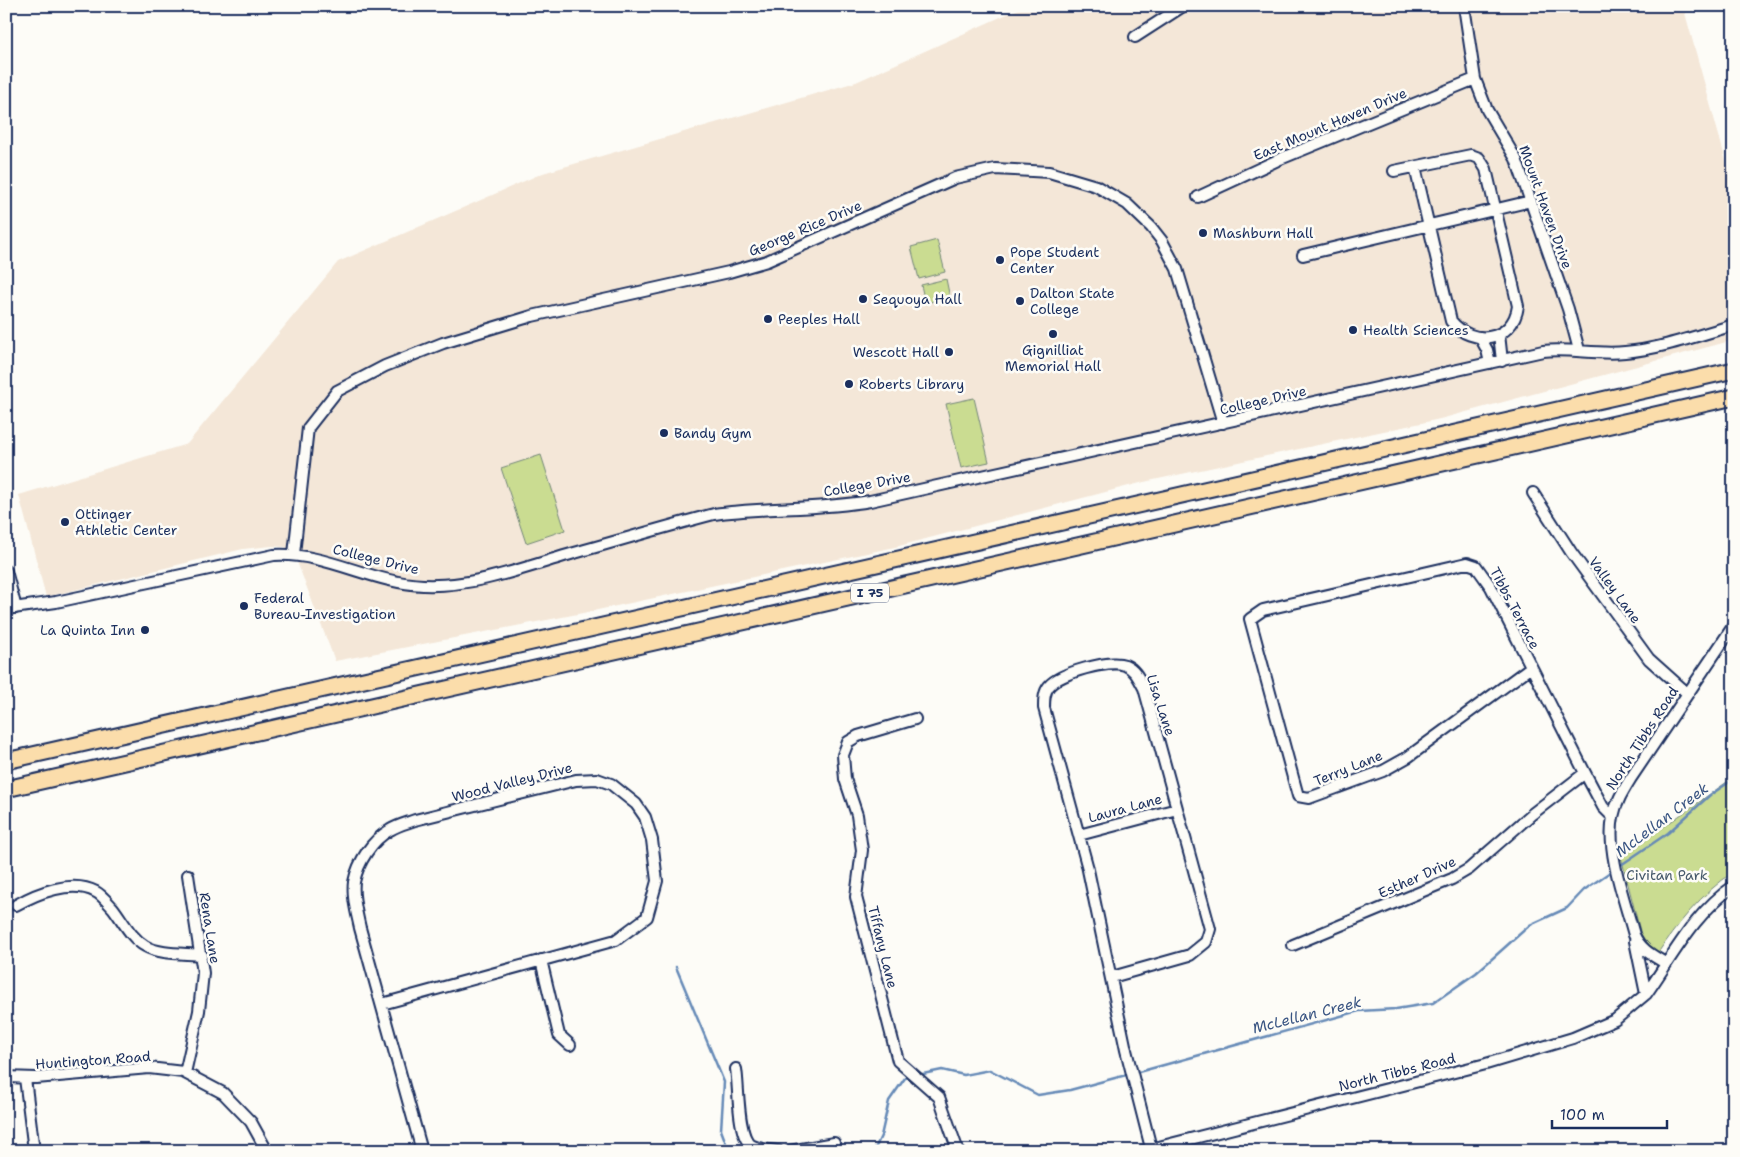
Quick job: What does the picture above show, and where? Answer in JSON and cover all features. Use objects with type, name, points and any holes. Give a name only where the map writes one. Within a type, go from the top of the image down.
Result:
[{"type":"highway","name":"I 75","points":[[6,762],[1734,370]]},
{"type":"highway","name":"I 75","points":[[6,789],[1734,397]]},
{"type":"street","points":[[1135,37],[1183,6]]},
{"type":"street","name":"Mount Haven Drive","points":[[1464,6],[1475,79],[1487,110],[1516,159],[1568,309],[1579,350]]},
{"type":"street","name":"East Mount Haven Drive","points":[[1198,198],[1288,155],[1475,79]]},
{"type":"street","points":[[1394,171],[1470,155],[1479,158],[1486,168],[1518,306],[1516,319],[1510,328],[1499,334],[1480,337],[1470,336],[1458,330],[1451,321],[1415,167]]},
{"type":"street","name":"George Rice Drive","points":[[294,554],[308,428],[336,391],[385,366],[443,343],[532,316],[729,272],[767,261],[955,178],[995,170],[1049,172],[1096,186],[1127,204],[1151,227],[1162,241],[1177,269],[1223,423]]},
{"type":"street","points":[[1303,255],[1531,201]]},
{"type":"street","name":"College Drive","points":[[11,609],[56,602],[238,562],[294,554],[338,564],[400,582],[421,585],[462,583],[523,568],[714,514],[748,509],[846,505],[870,501],[1019,466],[1223,423],[1543,351],[1625,352],[1671,343],[1734,325]]},
{"type":"street","points":[[1499,334],[1502,361]]},
{"type":"street","points":[[1480,337],[1487,350],[1490,364]]},
{"type":"street","name":"Valley Lane","points":[[1533,492],[1571,552],[1649,659],[1687,693]]},
{"type":"street","name":"Tibbs Terrace","points":[[1250,619],[1262,610],[1467,563],[1476,566],[1486,580],[1603,807],[1613,817]]},
{"type":"street","points":[[6,572],[11,609]]},
{"type":"street","name":"Terry Lane","points":[[1250,619],[1298,796],[1310,798],[1383,771],[1408,757],[1531,667]]},
{"type":"street","name":"North Tibbs Road","points":[[1646,994],[1613,849],[1613,817],[1618,800],[1631,778],[1734,625]]},
{"type":"street","name":"Lisa Lane","points":[[1112,977],[1190,954],[1206,942],[1210,929],[1144,688],[1135,672],[1125,665],[1113,663],[1073,672],[1057,678],[1047,687],[1044,708],[1079,835],[1112,977],[1147,1150]]},
{"type":"street","name":"Tiffany Lane","points":[[915,718],[858,736],[848,742],[843,755],[845,779],[857,815],[862,850],[856,897],[898,1061],[939,1097],[958,1151]]},
{"type":"street","name":"Esther Drive","points":[[1293,945],[1452,879],[1469,869],[1532,814],[1585,773]]},
{"type":"street","name":"Wood Valley Drive","points":[[382,1004],[616,940],[648,917],[657,881],[652,840],[645,816],[636,804],[611,784],[596,780],[576,780],[416,820],[391,829],[375,841],[362,861],[354,883],[354,900],[382,1004],[422,1151]]},
{"type":"street","name":"Laura Lane","points":[[1079,835],[1177,809]]},
{"type":"street","name":"Rena Lane","points":[[185,1073],[199,1011],[203,973],[202,955],[188,875]]},
{"type":"street","points":[[1666,963],[1706,909],[1734,886]]},
{"type":"street","points":[[16,905],[37,893],[60,888],[74,888],[96,892],[113,908],[132,934],[145,947],[165,952],[202,955]]},
{"type":"street","name":"North Tibbs Road","points":[[1147,1150],[1486,1064],[1572,1038],[1615,1020],[1646,994],[1666,963],[1646,952],[1639,945],[1634,935]]},
{"type":"street","points":[[541,960],[560,1035],[570,1045]]},
{"type":"street","name":"Huntington Road","points":[[6,1077],[24,1078],[149,1068],[185,1073],[222,1093],[251,1122],[267,1151]]},
{"type":"street","points":[[736,1069],[741,1124],[746,1139],[751,1145],[778,1151]]},
{"type":"street","points":[[24,1078],[34,1151]]},
{"type":"street","points":[[790,1151],[834,1143],[836,1151]]},
{"type":"shaded area","name":"Dalton State College","points":[[1025,6],[1683,6],[1734,190],[1734,340],[1440,419],[1144,482],[895,547],[588,612],[335,661],[294,554],[285,547],[272,546],[243,549],[46,597],[19,495],[187,444],[338,262],[543,173],[856,82]]},
{"type":"green space","points":[[937,240],[945,272],[919,279],[911,247]]},
{"type":"green space","points":[[946,279],[950,298],[925,303],[921,285]]},
{"type":"green space","points":[[974,398],[989,462],[961,468],[946,404]]},
{"type":"green space","points":[[541,455],[565,530],[526,543],[501,468]]},
{"type":"green space","name":"Civitan Park","points":[[1734,777],[1734,872],[1700,900],[1672,933],[1655,957],[1647,958],[1621,857]]},
{"type":"waterway","name":"McLellan Creek","points":[[1618,867],[1668,833],[1710,795],[1734,779]]},
{"type":"waterway","name":"McLellan Creek","points":[[1135,1073],[1359,1011],[1396,1009],[1433,1003],[1476,973],[1530,925],[1567,908],[1584,890],[1613,870]]},
{"type":"waterway","points":[[676,967],[724,1082],[721,1130],[729,1151]]},
{"type":"waterway","name":"McLellan Creek","points":[[918,1075],[942,1070],[964,1075],[990,1070],[1038,1095],[1070,1090],[1130,1074]]},
{"type":"waterway","name":"McLellan Creek","points":[[874,1151],[881,1136],[889,1101],[905,1078],[910,1077]]},
{"type":"place","name":"Mashburn Hall","points":[[1203,233]]},
{"type":"place","name":"Pope Student Center","points":[[1000,260]]},
{"type":"place","name":"Sequoya Hall","points":[[863,299]]},
{"type":"place","name":"Dalton State College","points":[[1020,301]]},
{"type":"place","name":"Peeples Hall","points":[[768,319]]},
{"type":"place","name":"Health Sciences","points":[[1353,330]]},
{"type":"place","name":"Gignilliat Memorial Hall","points":[[1053,334]]},
{"type":"place","name":"Wescott Hall","points":[[949,352]]},
{"type":"place","name":"Roberts Library","points":[[849,384]]},
{"type":"place","name":"Bandy Gym","points":[[664,433]]},
{"type":"place","name":"Ottinger Athletic Center","points":[[65,522]]},
{"type":"place","name":"Federal Bureau-Investigation","points":[[244,606]]},
{"type":"place","name":"La Quinta Inn","points":[[145,630]]}]
